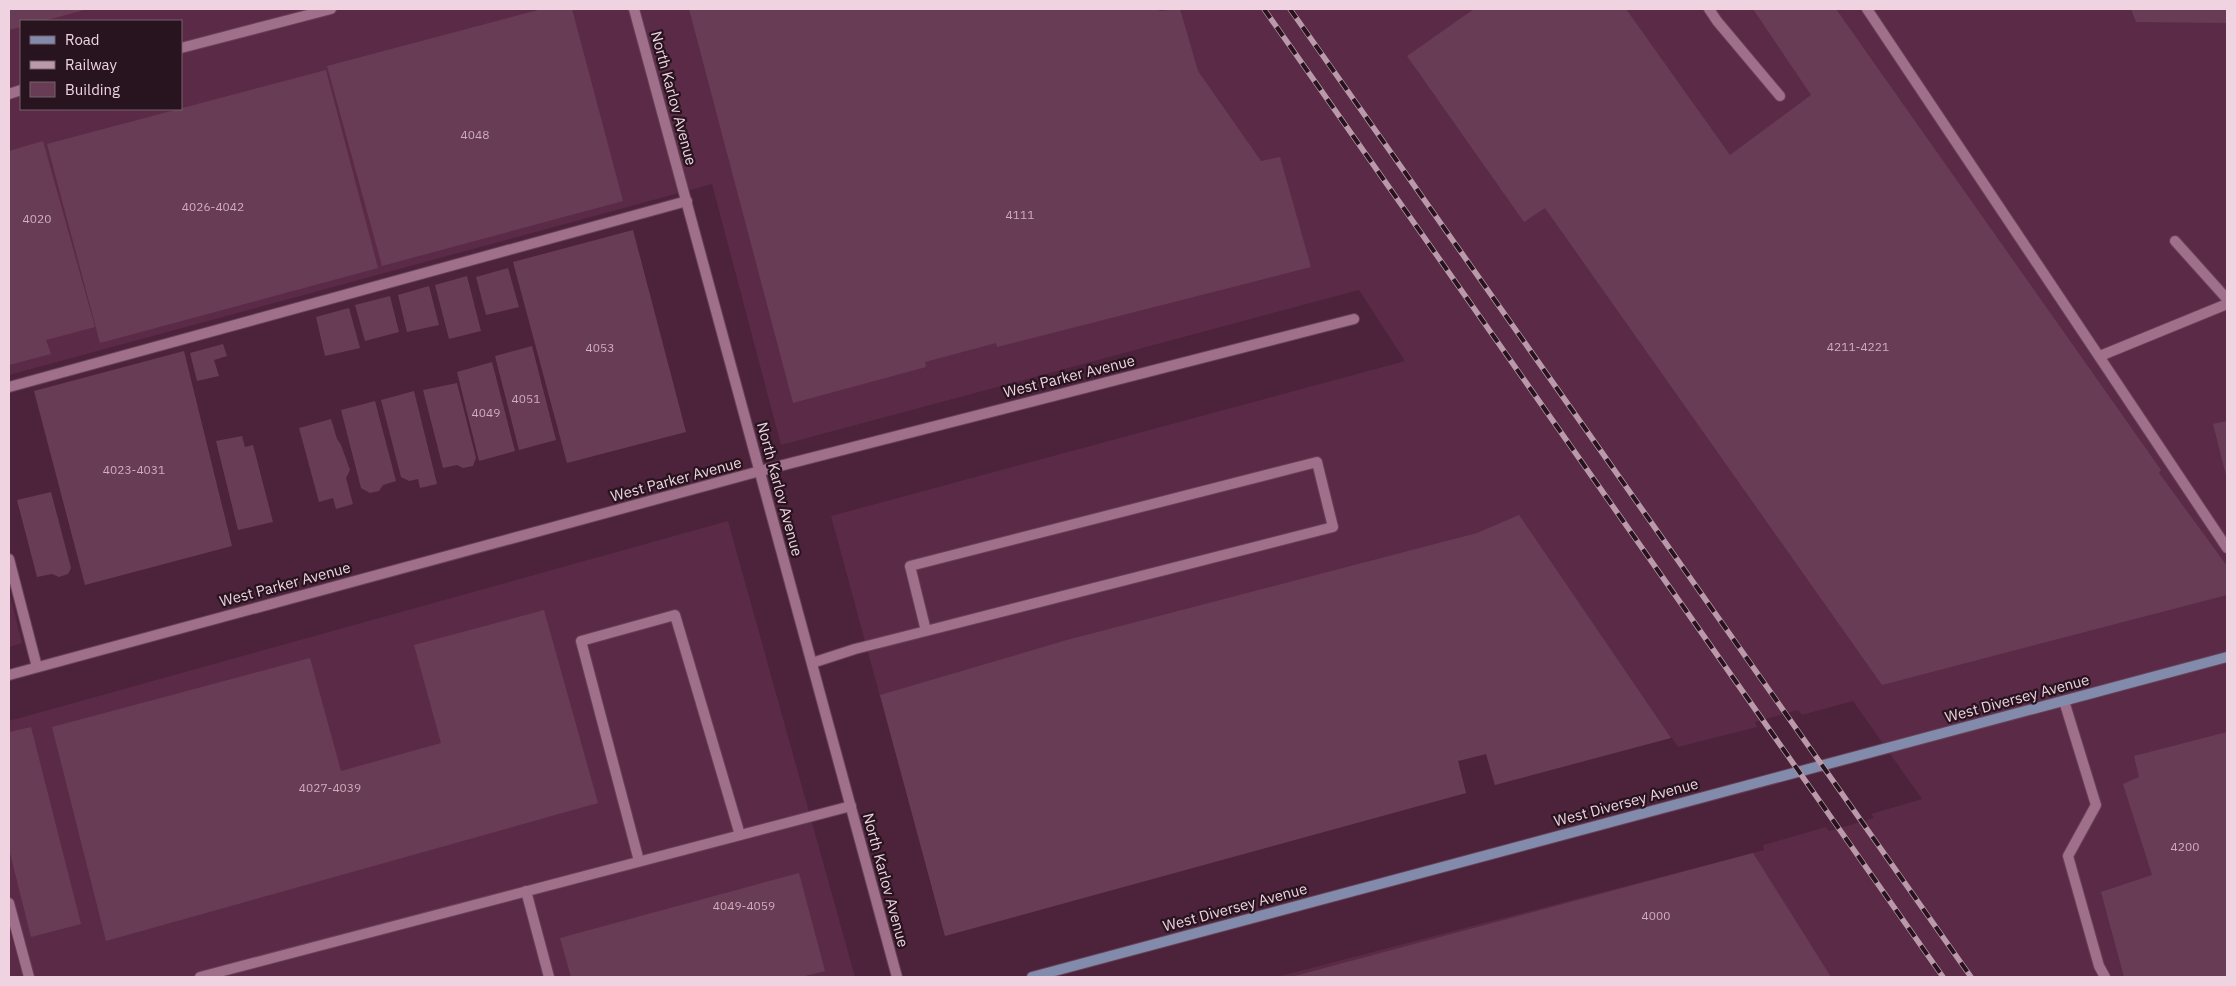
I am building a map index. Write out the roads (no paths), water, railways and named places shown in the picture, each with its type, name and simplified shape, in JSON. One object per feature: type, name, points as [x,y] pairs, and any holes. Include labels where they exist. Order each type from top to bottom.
[{"type":"main road","name":"West Diversey Avenue","points":[[1032,977],[2227,657]]},
{"type":"street","points":[[182,48],[331,9]]},
{"type":"street","name":"North Karlov Avenue","points":[[634,9],[897,977]]},
{"type":"street","points":[[1709,9],[1780,96]]},
{"type":"street","points":[[1867,9],[2227,548]]},
{"type":"street","points":[[9,387],[687,201]]},
{"type":"street","points":[[2175,241],[2227,299]]},
{"type":"street","points":[[2100,356],[2227,304]]},
{"type":"street","name":"West Parker Avenue","points":[[9,675],[760,471],[1354,319]]},
{"type":"street","points":[[812,663],[855,649],[926,631],[1333,527],[1317,462],[910,566],[926,631]]},
{"type":"street","points":[[9,559],[37,667]]},
{"type":"street","points":[[639,862],[582,640],[675,615],[740,834]]},
{"type":"street","points":[[2064,701],[2096,805],[2068,856],[2099,966],[2106,977]]},
{"type":"street","points":[[200,977],[851,806]]},
{"type":"street","points":[[526,891],[549,977]]},
{"type":"street","points":[[9,903],[29,977]]},
{"type":"railway","points":[[1264,9],[1943,977]]},
{"type":"railway","points":[[1290,9],[1971,977]]}]
